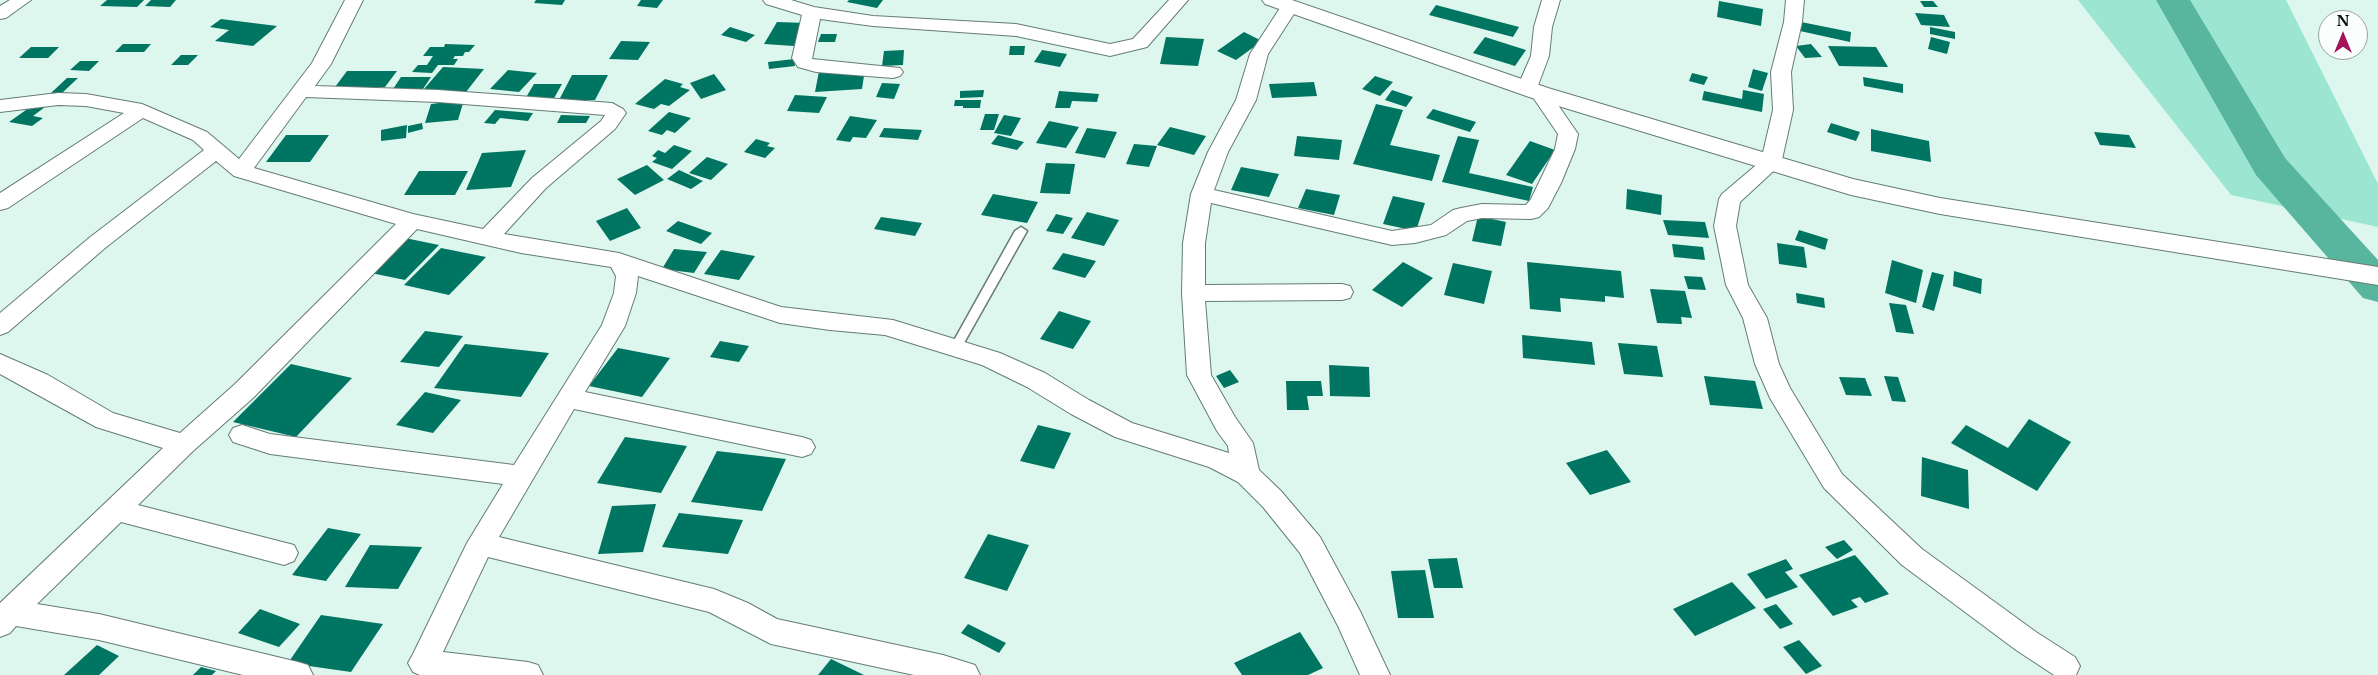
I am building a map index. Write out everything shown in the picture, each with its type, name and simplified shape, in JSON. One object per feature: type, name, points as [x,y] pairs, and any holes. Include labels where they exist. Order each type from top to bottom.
[{"type":"main road","points":[[1281,3],[1533,90],[1851,187],[1940,206],[2378,276]]},
{"type":"street","points":[[0,14],[22,0]]},
{"type":"street","points":[[241,171],[321,64],[354,0]]},
{"type":"street","points":[[772,0],[812,12],[873,20],[1016,30],[1110,50],[1140,43],[1179,0]]},
{"type":"street","points":[[1202,194],[1392,238],[1415,236],[1438,230],[1461,215],[1482,212],[1531,212],[1540,204],[1550,183],[1565,149],[1568,134],[1566,127],[1533,90],[1540,56],[1543,27],[1551,0]]},
{"type":"street","points":[[1794,0],[1793,22],[1781,72],[1783,110],[1771,164],[1730,199],[1725,226],[1730,262],[1737,285],[1755,318],[1767,364],[1779,392],[1833,481],[1912,557],[2026,641],[2070,670]]},
{"type":"street","points":[[1247,475],[1240,443],[1226,424],[1199,375],[1193,293],[1194,243],[1202,194],[1218,152],[1246,100],[1259,54],[1281,3]]},
{"type":"street","points":[[812,12],[801,58],[806,63],[816,66],[893,72]]},
{"type":"street","points":[[302,91],[448,97],[612,109],[616,113],[608,125],[538,183],[488,238]]},
{"type":"street","points":[[0,106],[58,99],[86,100],[142,110],[200,136],[241,171],[412,221],[488,238],[619,261],[780,315],[830,322],[885,326],[991,359],[1036,380],[1080,407],[1124,430],[1218,459],[1247,475],[1272,499],[1310,545],[1350,620],[1375,675]]},
{"type":"street","points":[[0,202],[142,110]]},
{"type":"street","points":[[0,326],[97,243],[216,151]]},
{"type":"street","points":[[5,618],[184,444],[244,391],[412,221]]},
{"type":"street","points":[[528,675],[417,669],[482,544],[613,326],[625,293],[627,276],[619,261]]},
{"type":"street","points":[[1193,293],[1342,292]]},
{"type":"street","points":[[0,363],[39,382],[105,420],[184,444]]},
{"type":"street","points":[[569,398],[802,447]]},
{"type":"street","points":[[242,435],[270,444],[522,476]]},
{"type":"street","points":[[116,510],[284,553]]},
{"type":"street","points":[[482,544],[714,601],[771,631],[943,668],[965,675]]},
{"type":"street","points":[[5,618],[99,628],[298,675]]},
{"type":"lane","points":[[956,347],[1021,230]]},
{"type":"green space","points":[[2078,0],[2286,0],[2378,184],[2378,227],[2231,195]]},
{"type":"building","points":[[107,0],[144,0],[137,7],[100,6]]},
{"type":"building","points":[[151,0],[176,0],[170,7],[145,6]]},
{"type":"building","points":[[536,0],[565,0],[562,5],[534,3]]},
{"type":"building","points":[[641,0],[663,0],[657,8],[637,6]]},
{"type":"building","points":[[849,0],[883,0],[877,8],[847,2]]},
{"type":"building","points":[[1719,1],[1763,9],[1761,26],[1717,17]]},
{"type":"building","points":[[1920,1],[1933,1],[1938,7],[1924,7]]},
{"type":"building","points":[[1436,5],[1519,27],[1513,37],[1429,15]]},
{"type":"building","points":[[1915,13],[1944,15],[1950,27],[1921,25]]},
{"type":"building","points":[[221,19],[277,26],[253,46],[215,41],[229,30],[210,27]]},
{"type":"building","points":[[777,22],[806,23],[794,46],[764,44]]},
{"type":"building","points":[[1801,22],[1851,32],[1850,42],[1800,31]]},
{"type":"building","points":[[730,27],[755,35],[746,42],[721,35]]},
{"type":"building","points":[[1930,27],[1955,32],[1955,39],[1930,34]]},
{"type":"building","points":[[1244,32],[1262,41],[1236,60],[1217,51]]},
{"type":"building","points":[[821,34],[837,34],[835,42],[818,42]]},
{"type":"building","points":[[1166,37],[1204,39],[1198,66],[1160,64]]},
{"type":"building","points":[[1485,37],[1526,50],[1515,66],[1473,53]]},
{"type":"building","points":[[1931,37],[1950,42],[1947,54],[1928,49]]},
{"type":"building","points":[[621,41],[650,42],[638,60],[609,59]]},
{"type":"building","points":[[123,44],[151,44],[144,52],[115,52]]},
{"type":"building","points":[[445,44],[475,45],[469,52],[465,52],[463,56],[455,56],[453,59],[458,59],[454,65],[438,65],[432,73],[412,72],[418,65],[427,65],[433,56],[423,56],[430,47],[444,47]]},
{"type":"building","points":[[1811,44],[1822,57],[1805,58],[1796,46]]},
{"type":"building","points":[[1010,46],[1025,46],[1024,55],[1009,55]]},
{"type":"building","points":[[1828,46],[1876,47],[1888,67],[1839,66]]},
{"type":"building","points":[[31,47],[59,47],[48,58],[19,58]]},
{"type":"building","points":[[904,50],[903,65],[882,66],[884,51]]},
{"type":"building","points":[[1042,50],[1067,54],[1060,67],[1034,62]]},
{"type":"building","points":[[181,55],[198,55],[188,65],[171,65]]},
{"type":"building","points":[[794,59],[795,66],[769,69],[768,62]]},
{"type":"building","points":[[80,61],[99,61],[89,71],[70,70]]},
{"type":"building","points":[[443,67],[484,69],[466,92],[424,89]]},
{"type":"building","points":[[865,69],[862,89],[815,92],[819,71]]},
{"type":"building","points":[[1753,69],[1768,73],[1762,91],[1748,87]]},
{"type":"building","points":[[508,70],[537,73],[519,92],[490,89]]},
{"type":"building","points":[[347,71],[397,71],[385,87],[335,87]]},
{"type":"building","points":[[1692,73],[1708,77],[1704,85],[1689,81]]},
{"type":"building","points":[[714,74],[726,90],[701,99],[690,83]]},
{"type":"building","points":[[572,75],[608,75],[595,100],[559,100]]},
{"type":"building","points":[[1375,76],[1393,82],[1380,96],[1362,89]]},
{"type":"building","points":[[401,77],[431,77],[423,89],[393,89]]},
{"type":"building","points":[[1863,77],[1903,84],[1903,93],[1864,86]]},
{"type":"building","points":[[67,78],[78,78],[62,93],[51,93]]},
{"type":"building","points":[[665,79],[683,84],[680,87],[690,90],[669,106],[661,104],[654,109],[635,104]]},
{"type":"building","points":[[1314,82],[1317,96],[1272,98],[1269,84]]},
{"type":"building","points":[[882,83],[900,84],[894,99],[876,97]]},
{"type":"building","points":[[534,84],[562,84],[553,100],[525,99]]},
{"type":"building","points":[[984,90],[983,97],[960,98],[960,91]]},
{"type":"building","points":[[1392,90],[1413,97],[1406,107],[1385,100]]},
{"type":"building","points":[[1743,90],[1764,94],[1762,112],[1702,100],[1704,91],[1742,99]]},
{"type":"building","points":[[1059,91],[1099,94],[1097,102],[1072,101],[1070,108],[1055,108]]},
{"type":"building","points":[[795,95],[827,97],[819,113],[787,111]]},
{"type":"building","points":[[464,100],[458,120],[425,123],[431,104]]},
{"type":"building","points":[[955,100],[981,100],[980,108],[954,106]]},
{"type":"building","points":[[1376,104],[1403,110],[1390,145],[1440,155],[1432,181],[1353,164]]},
{"type":"building","points":[[33,105],[45,107],[33,116],[43,118],[32,126],[9,122]]},
{"type":"building","points":[[1433,109],[1476,122],[1470,132],[1426,118]]},
{"type":"building","points":[[495,110],[533,113],[528,121],[500,118],[495,124],[484,123]]},
{"type":"building","points":[[669,112],[691,118],[675,133],[667,130],[662,135],[648,131]]},
{"type":"building","points":[[985,114],[999,114],[994,130],[980,130]]},
{"type":"building","points":[[561,115],[590,116],[586,123],[557,123]]},
{"type":"building","points":[[1004,115],[1021,118],[1011,136],[994,133]]},
{"type":"building","points":[[850,116],[877,120],[866,138],[853,137],[850,142],[836,140]]},
{"type":"building","points":[[1049,121],[1079,127],[1066,148],[1036,143]]},
{"type":"building","points":[[422,123],[423,129],[408,133],[408,126]]},
{"type":"building","points":[[1831,123],[1860,132],[1856,141],[1827,132]]},
{"type":"building","points":[[407,125],[406,138],[381,141],[381,130]]},
{"type":"building","points":[[1170,127],[1206,136],[1194,155],[1157,145]]},
{"type":"building","points":[[884,128],[922,130],[918,140],[879,137]]},
{"type":"building","points":[[1087,128],[1117,132],[1105,158],[1075,153]]},
{"type":"building","points":[[1871,129],[1929,141],[1931,162],[1871,151]]},
{"type":"building","points":[[2094,132],[2129,135],[2136,148],[2100,145]]},
{"type":"building","points":[[286,135],[329,135],[310,162],[266,162]]},
{"type":"building","points":[[998,135],[1024,142],[1017,150],[991,144]]},
{"type":"building","points":[[1297,136],[1342,140],[1339,160],[1294,156]]},
{"type":"building","points":[[1458,136],[1479,140],[1469,173],[1533,187],[1529,201],[1442,182]]},
{"type":"building","points":[[756,139],[770,143],[767,146],[775,148],[765,158],[744,152]]},
{"type":"building","points":[[1530,141],[1555,150],[1532,184],[1506,175]]},
{"type":"building","points":[[1134,144],[1157,146],[1149,167],[1126,164]]},
{"type":"building","points":[[674,145],[692,151],[672,169],[652,162],[657,158],[652,156],[658,150],[665,153]]},
{"type":"building","points":[[526,150],[511,187],[466,190],[482,153]]},
{"type":"building","points":[[707,157],[728,164],[711,180],[689,173]]},
{"type":"building","points":[[1046,163],[1075,164],[1070,194],[1040,193]]},
{"type":"building","points":[[647,165],[664,180],[635,195],[617,179]]},
{"type":"building","points":[[1241,167],[1279,174],[1269,197],[1231,190]]},
{"type":"building","points":[[679,170],[703,181],[691,189],[667,179]]},
{"type":"building","points":[[419,171],[468,171],[455,195],[404,195]]},
{"type":"building","points":[[1306,189],[1340,195],[1334,215],[1298,208]]},
{"type":"building","points":[[1627,189],[1662,195],[1661,215],[1626,209]]},
{"type":"building","points":[[993,194],[1038,202],[1027,223],[981,215]]},
{"type":"building","points":[[1393,196],[1425,203],[1416,231],[1383,224]]},
{"type":"building","points":[[627,208],[641,228],[610,241],[596,221]]},
{"type":"building","points":[[1087,212],[1119,220],[1104,246],[1071,238]]},
{"type":"building","points":[[1056,214],[1073,218],[1063,234],[1046,231]]},
{"type":"building","points":[[1478,216],[1506,222],[1501,246],[1472,241]]},
{"type":"building","points":[[881,217],[922,223],[915,236],[874,229]]},
{"type":"building","points":[[1663,220],[1705,222],[1709,238],[1668,235]]},
{"type":"building","points":[[678,221],[712,233],[701,244],[666,231]]},
{"type":"building","points":[[1799,230],[1828,239],[1825,250],[1795,240]]},
{"type":"building","points":[[405,238],[439,245],[405,280],[371,273]]},
{"type":"building","points":[[1777,243],[1804,247],[1807,268],[1779,264]]},
{"type":"building","points":[[1672,244],[1703,247],[1705,260],[1674,257]]},
{"type":"building","points":[[441,248],[486,257],[449,295],[404,285]]},
{"type":"building","points":[[674,249],[707,252],[694,273],[662,269]]},
{"type":"building","points":[[721,250],[755,256],[739,280],[704,274]]},
{"type":"building","points":[[1063,253],[1096,261],[1085,278],[1052,269]]},
{"type":"building","points":[[1892,260],[1923,270],[1916,303],[1885,293]]},
{"type":"building","points":[[1403,262],[1433,278],[1402,307],[1372,290]]},
{"type":"building","points":[[1527,262],[1621,271],[1624,298],[1605,296],[1605,302],[1560,298],[1561,312],[1530,309]]},
{"type":"building","points":[[1453,263],[1492,271],[1484,304],[1444,295]]},
{"type":"building","points":[[1954,271],[1982,279],[1981,294],[1953,286]]},
{"type":"building","points":[[1932,272],[1944,275],[1934,311],[1922,307]]},
{"type":"building","points":[[1684,276],[1702,277],[1706,290],[1688,289]]},
{"type":"building","points":[[1650,289],[1685,291],[1692,318],[1681,317],[1682,324],[1657,323]]},
{"type":"building","points":[[1796,293],[1824,298],[1825,308],[1797,303]]},
{"type":"building","points":[[1889,303],[1906,305],[1914,334],[1896,332]]},
{"type":"building","points":[[1059,311],[1091,321],[1073,349],[1040,339]]},
{"type":"building","points":[[425,331],[463,336],[439,367],[400,362]]},
{"type":"building","points":[[1522,335],[1592,342],[1595,365],[1523,358]]},
{"type":"building","points":[[720,341],[749,346],[739,362],[710,357]]},
{"type":"building","points":[[1618,343],[1657,346],[1663,377],[1624,374]]},
{"type":"building","points":[[465,344],[549,353],[521,397],[434,388]]},
{"type":"building","points":[[618,348],[670,358],[642,397],[589,386]]},
{"type":"building","points":[[291,364],[352,378],[296,437],[233,422]]},
{"type":"building","points":[[1329,365],[1369,367],[1370,397],[1330,396]]},
{"type":"building","points":[[1230,370],[1239,382],[1224,388],[1216,376]]},
{"type":"building","points":[[1704,376],[1755,381],[1763,409],[1710,405]]},
{"type":"building","points":[[1884,376],[1898,377],[1906,402],[1892,401]]},
{"type":"building","points":[[1839,377],[1865,378],[1872,396],[1846,395]]},
{"type":"building","points":[[1286,381],[1321,381],[1323,396],[1307,396],[1309,410],[1287,410]]},
{"type":"building","points":[[425,392],[461,400],[433,433],[396,425]]},
{"type":"building","points":[[2029,419],[2071,442],[2037,491],[1951,443],[1966,425],[2008,448]]},
{"type":"building","points":[[1038,425],[1071,433],[1054,469],[1020,461]]},
{"type":"building","points":[[625,437],[687,446],[661,493],[597,483]]},
{"type":"building","points":[[1607,450],[1631,482],[1590,495],[1566,463]]},
{"type":"building","points":[[717,451],[786,459],[762,511],[691,502]]},
{"type":"building","points":[[1922,457],[1968,470],[1969,509],[1921,496]]},
{"type":"building","points":[[656,504],[643,552],[598,554],[612,506]]},
{"type":"building","points":[[679,513],[743,520],[728,554],[662,547]]},
{"type":"building","points":[[328,528],[361,534],[326,581],[292,575]]},
{"type":"building","points":[[988,534],[1029,545],[1007,591],[964,578]]},
{"type":"building","points":[[1844,540],[1853,550],[1837,559],[1825,547]]},
{"type":"building","points":[[370,545],[422,547],[398,589],[345,587]]},
{"type":"building","points":[[1855,555],[1889,594],[1865,603],[1860,597],[1851,600],[1858,607],[1833,616],[1799,575]]},
{"type":"building","points":[[1457,558],[1463,588],[1434,588],[1428,559]]},
{"type":"building","points":[[1786,559],[1793,569],[1785,572],[1798,587],[1766,599],[1747,574]]},
{"type":"building","points":[[1425,570],[1434,618],[1398,618],[1391,571]]},
{"type":"building","points":[[1732,582],[1756,608],[1695,636],[1673,609]]},
{"type":"building","points":[[1776,604],[1793,624],[1780,629],[1763,609]]},
{"type":"building","points":[[260,609],[300,624],[279,647],[238,633]]},
{"type":"building","points":[[321,615],[383,624],[351,672],[288,663]]},
{"type":"building","points":[[968,624],[1006,643],[999,653],[961,633]]},
{"type":"building","points":[[1300,632],[1323,668],[1308,675],[1242,675],[1234,663]]},
{"type":"building","points":[[1799,640],[1822,666],[1806,674],[1783,647]]},
{"type":"building","points":[[97,645],[119,656],[99,675],[64,675]]},
{"type":"building","points":[[831,659],[864,675],[818,675]]},
{"type":"building","points":[[201,667],[216,671],[212,675],[193,675]]},
{"type":"waterway","points":[[2173,0],[2270,166],[2378,287]]}]
